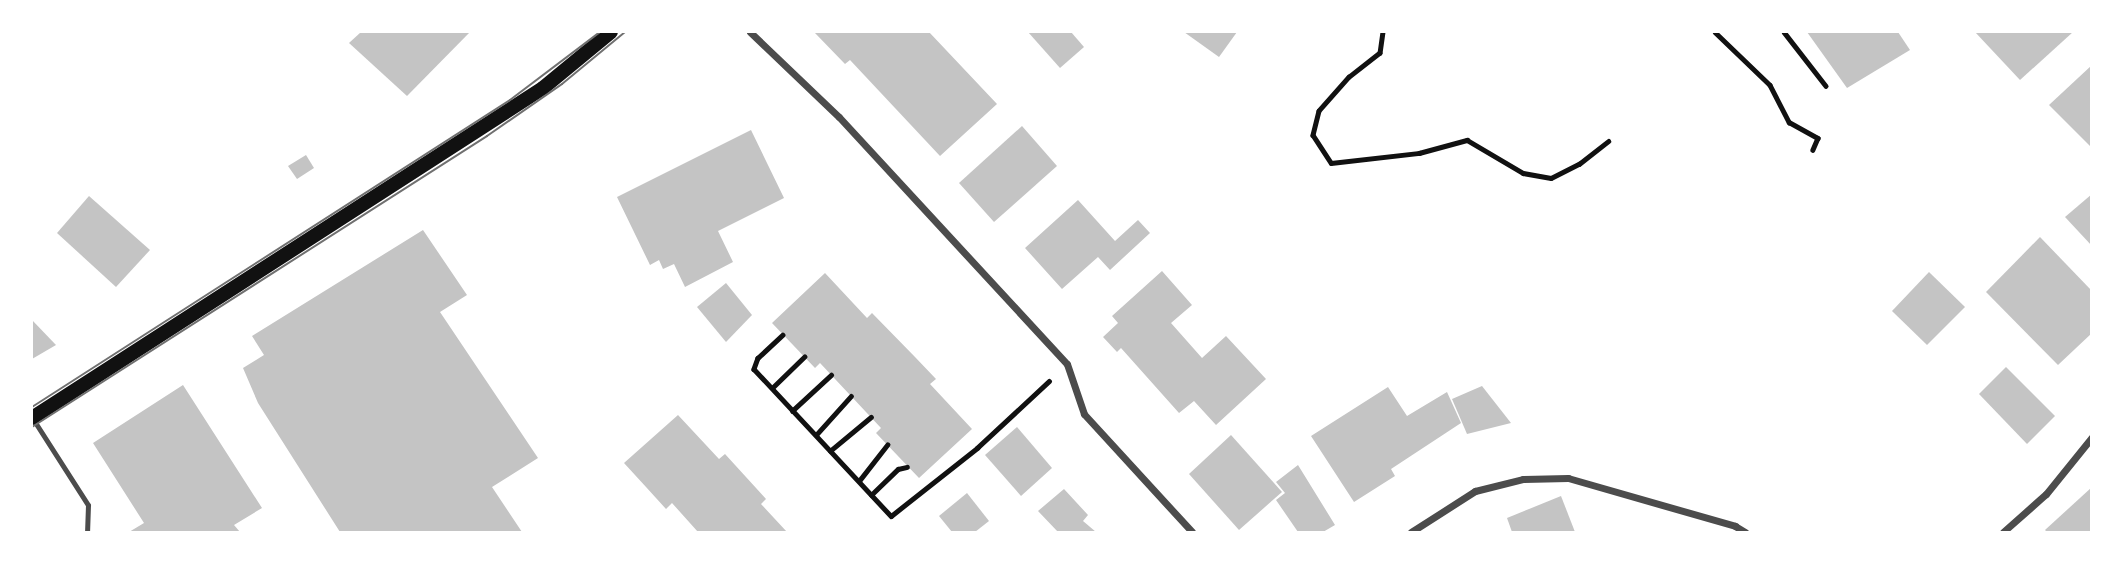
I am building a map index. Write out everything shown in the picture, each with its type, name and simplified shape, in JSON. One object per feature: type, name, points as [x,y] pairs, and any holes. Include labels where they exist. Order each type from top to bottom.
[{"type":"main road","points":[[32,418],[543,88],[611,32]]},
{"type":"street","points":[[750,32],[839,117],[1067,364],[1084,414],[1192,533]]},
{"type":"street","points":[[2003,533],[2046,494],[2091,437]]},
{"type":"street","points":[[1411,533],[1475,491],[1522,479],[1568,478],[1735,526],[1745,533]]},
{"type":"lane","points":[[32,418],[88,505],[87,533]]},
{"type":"path","points":[[1383,32],[1380,53],[1349,77],[1319,111],[1313,135],[1331,163],[1419,152],[1467,140],[1523,173],[1551,178],[1579,164],[1608,141]]},
{"type":"path","points":[[1715,32],[1770,85],[1788,122],[1818,138],[1813,150]]},
{"type":"path","points":[[1784,32],[1826,86]]},
{"type":"path","points":[[783,335],[758,358],[754,369],[891,516],[977,448],[1067,364]]},
{"type":"path","points":[[772,388],[804,357]]},
{"type":"path","points":[[792,411],[831,374]]},
{"type":"path","points":[[816,435],[851,396]]},
{"type":"path","points":[[830,451],[871,417]]},
{"type":"path","points":[[859,481],[887,445]]},
{"type":"path","points":[[872,495],[898,469],[907,467]]},
{"type":"building","points":[[361,32],[470,32],[407,96],[349,43]]},
{"type":"building","points":[[814,32],[929,32],[997,104],[940,156],[850,60],[845,64]]},
{"type":"building","points":[[1028,32],[1071,32],[1084,47],[1060,68]]},
{"type":"building","points":[[1184,32],[1237,32],[1219,57]]},
{"type":"building","points":[[1807,32],[1898,32],[1910,50],[1847,88]]},
{"type":"building","points":[[1975,32],[2073,32],[2020,80]]},
{"type":"building","points":[[2092,65],[2092,148],[2049,105]]},
{"type":"building","points":[[1022,126],[1057,166],[994,222],[959,183]]},
{"type":"building","points":[[751,130],[784,198],[718,231],[733,262],[685,287],[674,264],[663,269],[659,260],[650,265],[617,197]]},
{"type":"building","points":[[306,155],[314,168],[297,179],[288,166]]},
{"type":"building","points":[[2092,194],[2092,246],[2065,217]]},
{"type":"building","points":[[89,196],[150,250],[116,287],[57,233]]},
{"type":"building","points":[[1078,200],[1115,241],[1138,220],[1150,233],[1110,270],[1098,257],[1062,289],[1025,248]]},
{"type":"building","points":[[423,230],[467,295],[440,312],[538,458],[492,487],[522,532],[340,532],[258,403],[243,368],[264,355],[252,336]]},
{"type":"building","points":[[2040,237],[2092,291],[2092,333],[2058,365],[1986,292]]},
{"type":"building","points":[[1162,271],[1192,305],[1171,323],[1202,358],[1226,336],[1266,379],[1216,425],[1194,401],[1179,413],[1121,348],[1117,352],[1103,337],[1118,323],[1112,316]]},
{"type":"building","points":[[1929,272],[1965,307],[1927,345],[1892,311]]},
{"type":"building","points":[[825,273],[867,318],[872,313],[936,379],[930,384],[972,429],[919,478],[876,433],[881,428],[820,363],[815,368],[772,323]]},
{"type":"building","points":[[726,283],[752,315],[726,342],[697,307]]},
{"type":"building","points":[[32,320],[56,345],[32,359]]},
{"type":"building","points":[[2006,367],[2055,416],[2027,444],[1979,394]]},
{"type":"building","points":[[183,385],[262,508],[234,525],[240,532],[129,532],[144,523],[93,443]]},
{"type":"building","points":[[1482,386],[1511,423],[1467,434],[1452,399]]},
{"type":"building","points":[[1388,387],[1407,416],[1447,392],[1461,423],[1391,469],[1395,476],[1354,502],[1311,436]]},
{"type":"building","points":[[678,415],[719,459],[725,454],[766,499],[761,504],[787,532],[698,532],[672,503],[666,509],[624,463]]},
{"type":"building","points":[[1017,427],[1052,468],[1021,496],[985,455]]},
{"type":"building","points":[[1231,435],[1282,492],[1239,530],[1189,474]]},
{"type":"building","points":[[1298,465],[1335,525],[1323,532],[1298,532],[1276,500],[1285,493],[1276,482]]},
{"type":"building","points":[[2092,487],[2092,532],[2045,530]]},
{"type":"building","points":[[1064,489],[1088,515],[1083,521],[1096,532],[1058,532],[1038,511]]},
{"type":"building","points":[[967,493],[989,521],[975,532],[952,532],[939,516]]},
{"type":"building","points":[[1561,496],[1575,532],[1512,532],[1507,518]]},
{"type":"tram line","points":[[32,407],[510,100],[600,32]]},
{"type":"tram line","points":[[32,427],[487,136],[562,84],[625,32]]}]
